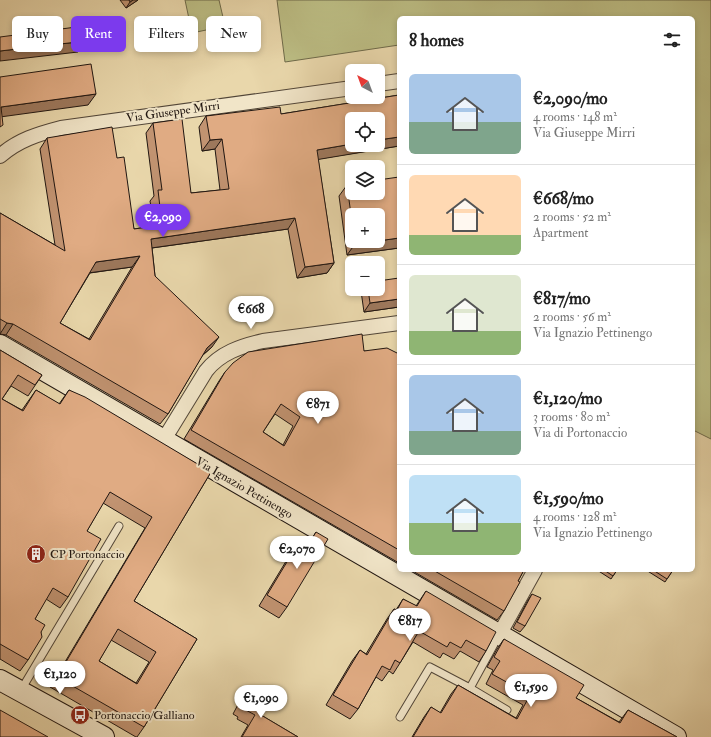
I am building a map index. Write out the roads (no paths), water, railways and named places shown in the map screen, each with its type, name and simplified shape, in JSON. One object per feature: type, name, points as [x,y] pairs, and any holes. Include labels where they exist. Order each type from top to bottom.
[{"type":"main road","name":"Via Ignazio Pettinengo","points":[[0,346],[676,737]]},
{"type":"main road","points":[[6,686],[104,737]]},
{"type":"street","points":[[385,83],[397,81]]},
{"type":"street","name":"Via Giuseppe Mirri","points":[[0,156],[14,145],[24,140],[44,132],[61,128],[345,89]]},
{"type":"street","points":[[163,440],[206,371],[211,365],[230,351],[263,341],[397,323]]},
{"type":"street","points":[[499,635],[534,572]]},
{"type":"lane","points":[[6,686],[119,526]]},
{"type":"lane","points":[[470,688],[499,635]]},
{"type":"lane","points":[[400,717],[430,667],[507,710]]},
{"type":"place","name":"CP Portonaccio","points":[[36,554]]},
{"type":"place","name":"Portonaccio/Galliano","points":[[80,715]]}]
